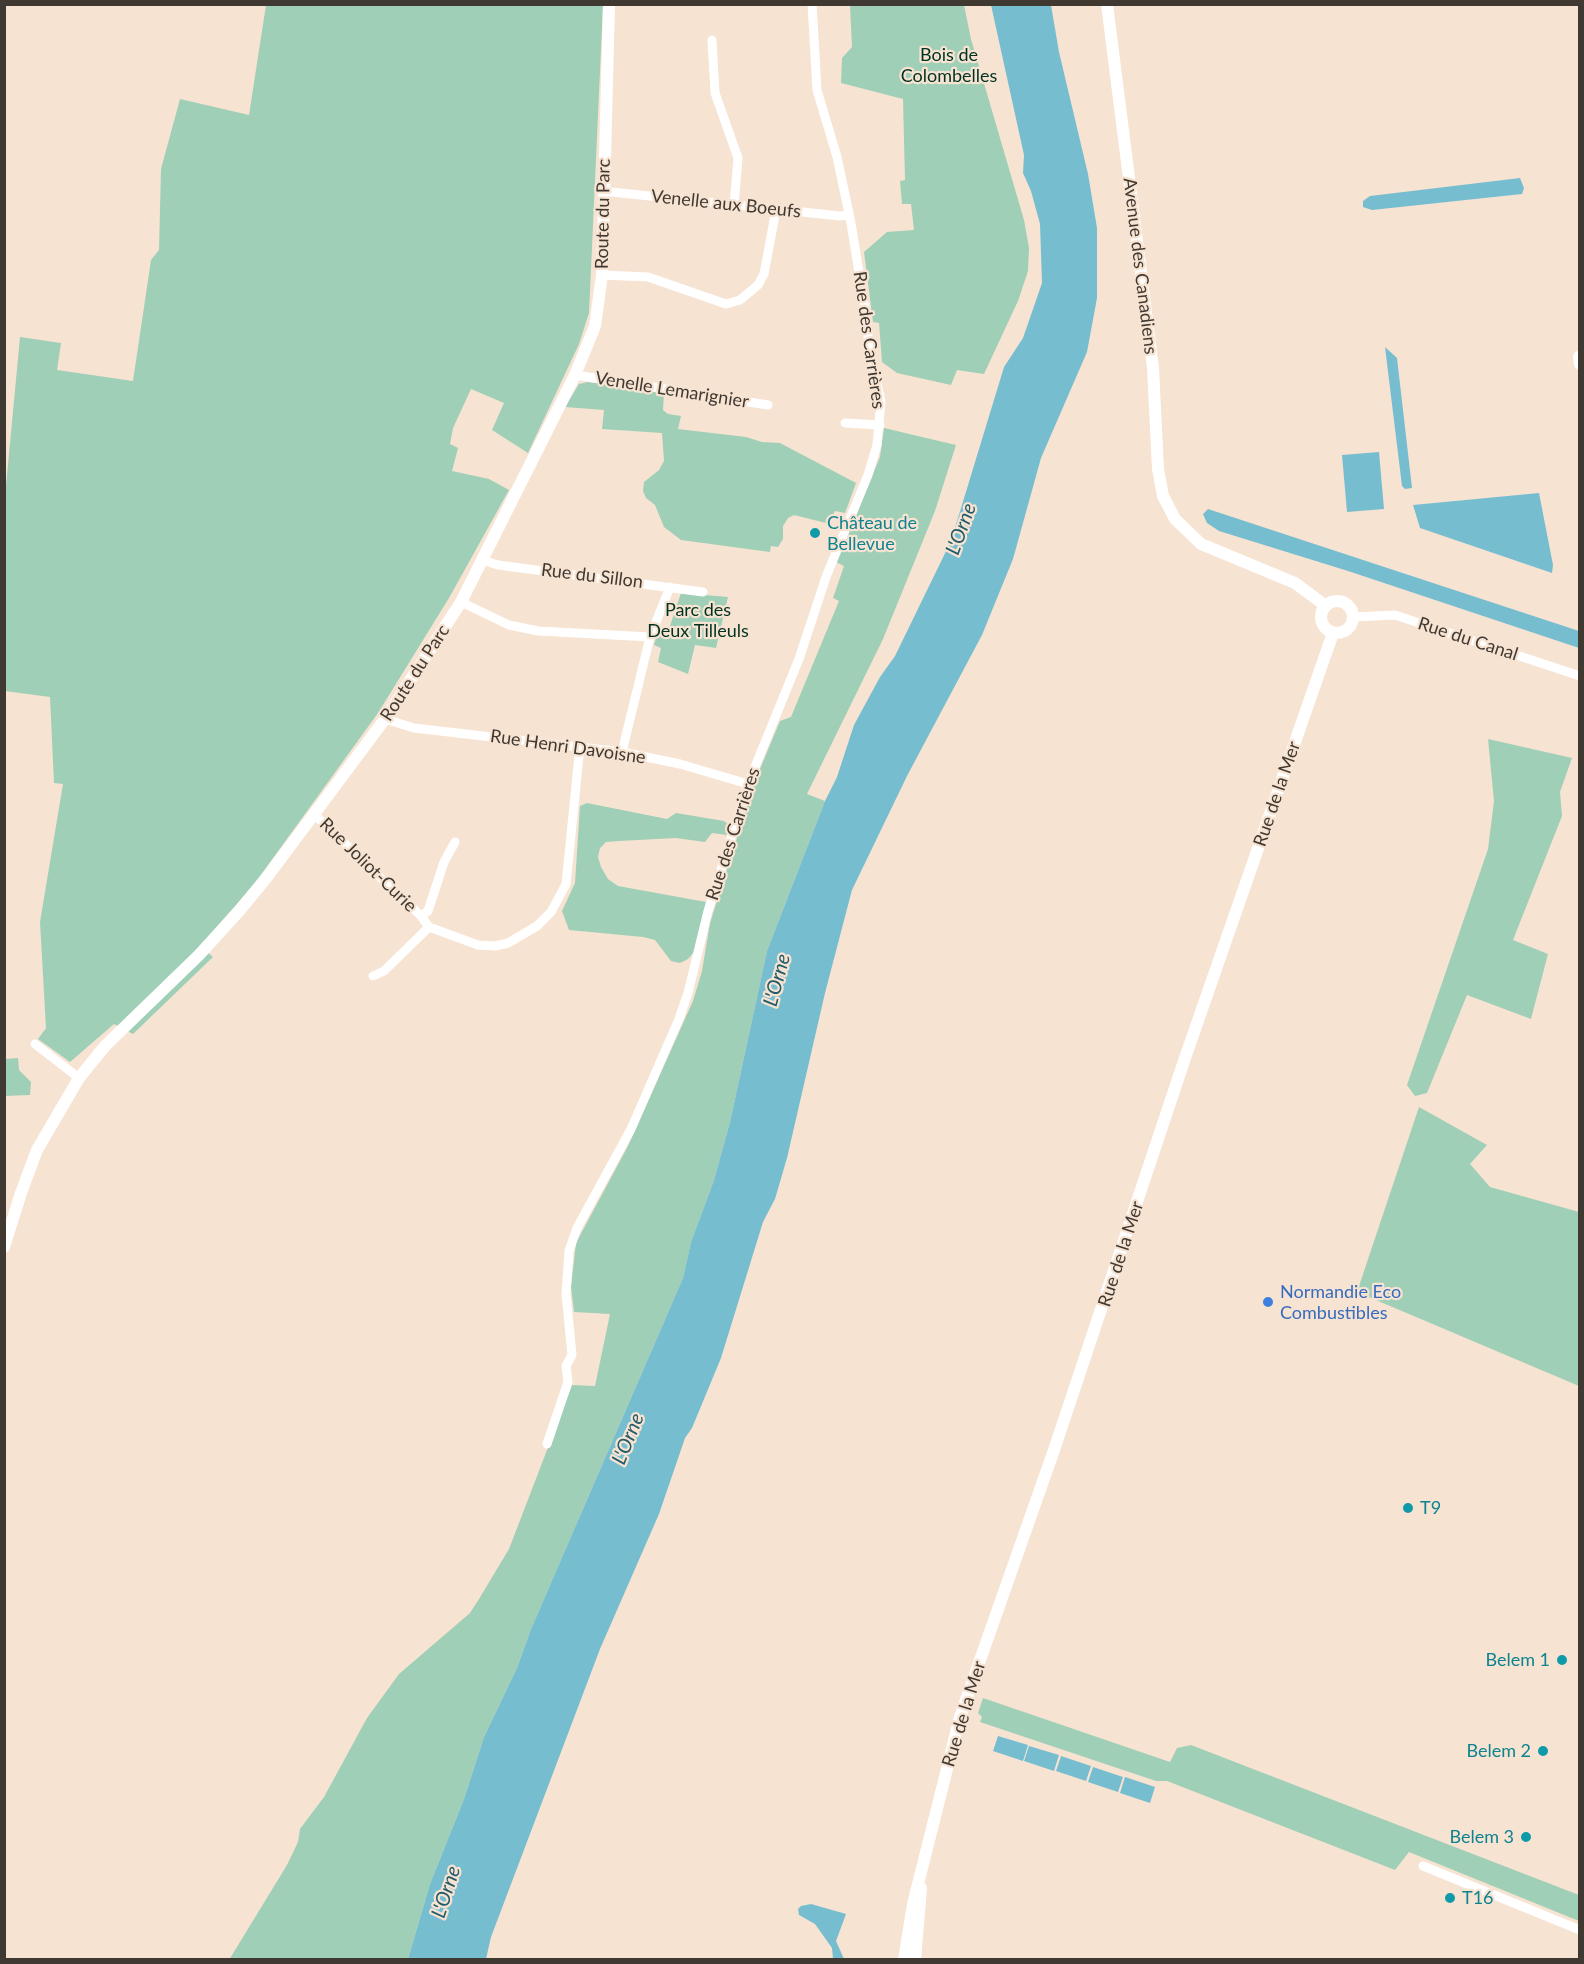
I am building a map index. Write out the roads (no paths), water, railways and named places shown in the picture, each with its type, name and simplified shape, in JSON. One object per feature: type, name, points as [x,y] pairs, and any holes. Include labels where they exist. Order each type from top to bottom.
[{"type":"street","name":"Route du Parc","points":[[4,1247],[21,1193],[38,1150],[79,1078],[111,1040],[199,955],[240,910],[315,815],[385,719],[461,602],[575,375],[595,326],[602,275],[602,191],[609,4]]},
{"type":"street","name":"Rue des Carrières","points":[[547,1444],[568,1382],[566,1366],[572,1355],[566,1294],[569,1251],[577,1228],[631,1129],[679,1019],[688,993],[708,911],[748,784],[799,659],[826,577],[868,476],[880,425],[881,401],[869,350],[867,322],[849,215],[837,157],[817,90],[812,4]]},
{"type":"street","name":"Avenue des Canadiens","points":[[1107,4],[1153,368],[1159,478],[1166,503],[1179,524],[1208,548],[1295,583],[1326,606]]},
{"type":"street","points":[[712,40],[715,93],[738,158],[734,205]]},
{"type":"street","name":"Venelle aux Boeufs","points":[[602,191],[776,210],[849,215]]},
{"type":"street","points":[[602,275],[648,277],[726,304],[740,300],[758,285],[764,274],[776,210]]},
{"type":"street","name":"Venelle Lemarignier","points":[[575,375],[768,405]]},
{"type":"street","points":[[845,423],[880,425]]},
{"type":"street","name":"Rue du Sillon","points":[[482,560],[498,565],[703,591]]},
{"type":"street","points":[[622,752],[650,638],[670,587]]},
{"type":"street","points":[[1341,601],[1350,607],[1353,617],[1347,630],[1333,633],[1321,621],[1326,606],[1341,601]]},
{"type":"street","points":[[461,602],[509,625],[538,631],[650,638]]},
{"type":"street","name":"Rue du Canal","points":[[1353,617],[1395,615],[1580,676]]},
{"type":"street","name":"Rue de la Mer","points":[[904,1959],[913,1904],[960,1717],[1066,1416],[1185,1058],[1333,633]]},
{"type":"street","name":"Rue Henri Davoisne","points":[[385,719],[414,728],[622,752],[680,764],[748,784]]},
{"type":"street","name":"Rue Joliot-Curie","points":[[315,815],[421,916],[429,927],[462,941],[495,946],[522,936],[551,912],[566,884],[580,746]]},
{"type":"street","name":"Rue Joliot-Curie","points":[[421,916],[428,911],[444,862],[455,842]]},
{"type":"street","name":"Rue Joliot-Curie","points":[[373,976],[384,971],[429,927]]},
{"type":"street","points":[[34,1044],[79,1078]]},
{"type":"street","points":[[1423,1866],[1580,1930]]},
{"type":"street","name":"Rue de la Mer","points":[[915,1959],[922,1903],[921,1878]]},
{"type":"water","name":"L'Orne","points":[[991,5],[1051,5],[1059,52],[1088,174],[1097,228],[1097,298],[1087,352],[1041,458],[1013,559],[982,635],[907,776],[852,890],[825,993],[787,1158],[775,1199],[763,1222],[721,1358],[692,1428],[685,1438],[659,1514],[600,1649],[491,1937],[486,1959],[408,1959],[430,1884],[464,1799],[484,1737],[517,1668],[531,1629],[683,1278],[691,1242],[714,1180],[730,1122],[767,951],[825,801],[837,777],[854,725],[880,677],[895,656],[951,541],[1004,367],[1023,338],[1042,283],[1040,224],[1031,191],[1023,173],[1024,155]]},
{"type":"water","points":[[1520,178],[1524,188],[1522,194],[1372,210],[1363,207],[1363,201],[1370,196]]},
{"type":"water","points":[[1385,347],[1397,358],[1412,488],[1405,489],[1402,486]]},
{"type":"water","points":[[1379,452],[1384,509],[1347,512],[1342,455]]},
{"type":"water","points":[[1539,493],[1553,565],[1552,573],[1420,528],[1413,505]]},
{"type":"water","points":[[1208,509],[1579,631],[1579,648],[1348,571],[1219,531],[1207,523],[1203,514]]},
{"type":"water","points":[[998,1736],[1028,1745],[1023,1761],[993,1751]]},
{"type":"water","points":[[1029,1746],[1059,1755],[1054,1771],[1024,1761]]},
{"type":"water","points":[[1061,1756],[1091,1766],[1086,1781],[1056,1771]]},
{"type":"water","points":[[1093,1767],[1123,1777],[1118,1792],[1088,1782]]},
{"type":"water","points":[[1125,1777],[1155,1787],[1150,1803],[1120,1793]]},
{"type":"water","points":[[811,1904],[846,1914],[836,1941],[844,1959],[833,1959],[832,1948],[815,1924],[799,1915],[798,1909],[801,1906]]},
{"type":"place","name":"Château de Bellevue","points":[[815,533]]},
{"type":"place","name":"Normandie Eco Combustibles","points":[[1268,1302]]},
{"type":"place","name":"T9","points":[[1408,1508]]},
{"type":"place","name":"Belem 1","points":[[1562,1660]]},
{"type":"place","name":"Belem 2","points":[[1543,1751]]},
{"type":"place","name":"Belem 3","points":[[1526,1837]]},
{"type":"place","name":"T16","points":[[1450,1898]]},
{"type":"park label","name":"Bois de Colombelles","points":[[949,65]]},
{"type":"park label","name":"Parc des Deux Tilleuls","points":[[698,620]]}]
